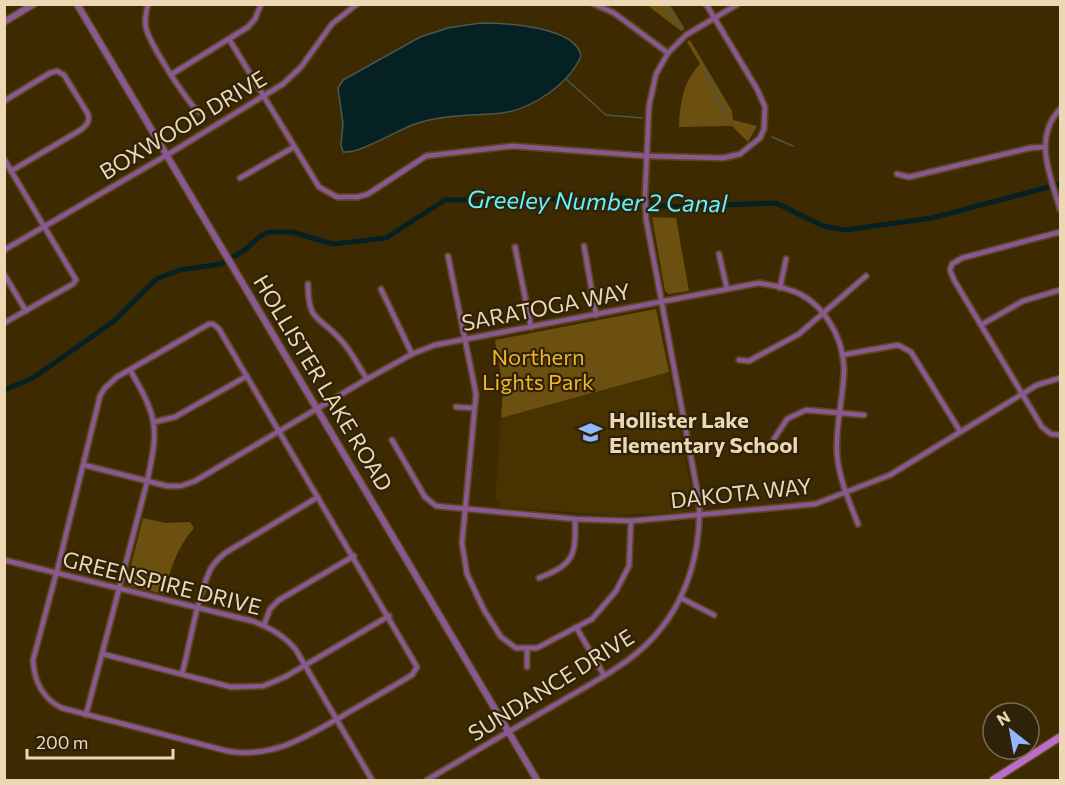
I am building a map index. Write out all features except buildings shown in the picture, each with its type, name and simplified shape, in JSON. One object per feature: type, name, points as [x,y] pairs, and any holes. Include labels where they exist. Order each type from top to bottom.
[{"type":"main road","points":[[993,780],[1060,737]]},
{"type":"street","points":[[4,22],[34,4]]},
{"type":"street","name":"HOLLISTER LAKE ROAD","points":[[77,4],[537,780]]},
{"type":"street","points":[[148,4],[146,28],[189,103],[199,112]]},
{"type":"street","points":[[172,74],[230,39],[255,19],[261,4]]},
{"type":"street","name":"BOXWOOD DRIVE","points":[[4,250],[167,156],[264,96],[293,75],[332,24],[357,4]]},
{"type":"street","points":[[594,4],[614,13],[668,53]]},
{"type":"street","points":[[230,39],[319,187],[327,193],[347,198],[368,194],[417,161],[437,153],[513,146],[646,156],[734,157],[753,145],[764,129],[765,113],[762,98],[706,4]]},
{"type":"street","name":"SUNDANCE DRIVE","points":[[427,780],[629,660],[652,639],[681,598],[696,556],[700,514],[697,485],[645,213],[651,87],[668,53],[686,35],[738,4]]},
{"type":"street","points":[[4,101],[57,71],[64,75],[88,114],[88,122],[79,131],[11,171]]},
{"type":"street","points":[[1060,108],[1048,129],[1044,147],[1060,209]]},
{"type":"street","points":[[240,178],[294,147]]},
{"type":"street","points":[[897,174],[909,177],[1030,148],[1044,147]]},
{"type":"street","points":[[4,159],[76,280],[73,284],[4,323]]},
{"type":"street","points":[[1060,232],[962,258],[951,267],[954,280],[1042,427],[1051,434],[1060,435]]},
{"type":"street","points":[[584,246],[596,315]]},
{"type":"street","points":[[515,247],[531,327]]},
{"type":"street","points":[[719,254],[727,290]]},
{"type":"street","points":[[448,256],[476,394],[462,543],[467,574],[484,610],[501,637],[516,648],[537,648],[591,619],[616,591],[629,566],[631,520]]},
{"type":"street","points":[[780,288],[786,259]]},
{"type":"street","points":[[4,274],[26,311]]},
{"type":"street","points":[[739,360],[749,362],[799,334],[866,276]]},
{"type":"street","name":"SARATOGA WAY","points":[[84,465],[147,482],[177,486],[188,484],[366,379],[412,354],[435,345],[759,283],[792,290],[813,302],[832,326],[841,347],[844,369],[838,412],[837,454],[841,480],[858,524]]},
{"type":"street","points":[[308,284],[308,303],[314,316],[341,339],[366,379]]},
{"type":"street","points":[[381,289],[412,354]]},
{"type":"street","points":[[981,325],[1023,301],[1060,290]]},
{"type":"street","points":[[213,324],[219,329],[417,664],[417,670],[412,675],[298,742],[266,752],[240,754],[86,715],[54,704],[38,684],[33,660],[57,573],[100,396],[110,383],[130,370],[202,328],[213,324]]},
{"type":"street","points":[[842,355],[898,345],[911,352],[960,431]]},
{"type":"street","points":[[86,715],[120,590],[155,445],[154,422],[146,398],[130,370]]},
{"type":"street","points":[[154,422],[175,417],[246,375]]},
{"type":"street","name":"DAKOTA WAY","points":[[392,440],[425,497],[436,506],[575,519],[631,520],[815,504],[846,494],[890,475],[1022,394],[1045,381],[1060,378]]},
{"type":"street","points":[[456,407],[474,408]]},
{"type":"street","points":[[774,439],[787,419],[806,410],[864,415]]},
{"type":"street","points":[[182,674],[199,608],[211,570],[217,560],[318,497]]},
{"type":"street","points":[[538,578],[558,570],[570,560],[574,552],[575,519]]},
{"type":"street","points":[[264,625],[270,609],[279,600],[354,556]]},
{"type":"street","name":"GREENSPIRE DRIVE","points":[[4,560],[264,625],[282,635],[291,643],[372,780]]},
{"type":"street","points":[[681,598],[714,615]]},
{"type":"street","points":[[103,654],[231,687],[250,688],[272,683],[305,666],[389,616]]},
{"type":"street","points":[[576,627],[604,675]]},
{"type":"street","points":[[527,648],[527,668]]},
{"type":"street","points":[[998,780],[1011,770]]},
{"type":"shaded area","name":"Hollister Lake Elementary School","points":[[669,372],[694,505],[693,510],[676,513],[612,515],[499,507],[499,502],[495,501],[501,418]]},
{"type":"green space","points":[[647,5],[670,5],[685,29],[681,31]]},
{"type":"green space","points":[[690,40],[732,111],[733,120],[757,126],[748,142],[732,126],[679,127],[680,110],[686,86],[700,64],[687,42]]},
{"type":"green space","points":[[652,217],[676,218],[689,291],[669,294],[665,291]]},
{"type":"green space","name":"Northern Lights Park","points":[[656,309],[669,372],[501,418],[503,389],[495,340]]},
{"type":"green space","points":[[143,518],[166,523],[190,522],[194,528],[178,552],[164,594],[126,585]]},
{"type":"water","points":[[480,23],[538,28],[553,32],[576,46],[581,56],[559,85],[537,101],[514,111],[426,121],[359,149],[343,152],[341,145],[343,124],[338,88],[343,80],[420,37],[448,28]]},
{"type":"waterway","points":[[663,4],[683,29]]},
{"type":"waterway","points":[[704,68],[727,120]]},
{"type":"waterway","points":[[566,79],[606,115],[642,118]]},
{"type":"waterway","points":[[772,137],[793,146]]},
{"type":"waterway","name":"Greeley Number 2 Canal","points":[[4,390],[33,378],[114,321],[156,279],[180,270],[221,264],[245,250],[268,232],[292,232],[333,244],[386,238],[445,200],[622,198],[669,207],[776,203],[823,226],[845,230],[932,218],[1060,184]]},
{"type":"place","name":"Hollister Lake Elementary School","points":[[591,433]]}]
